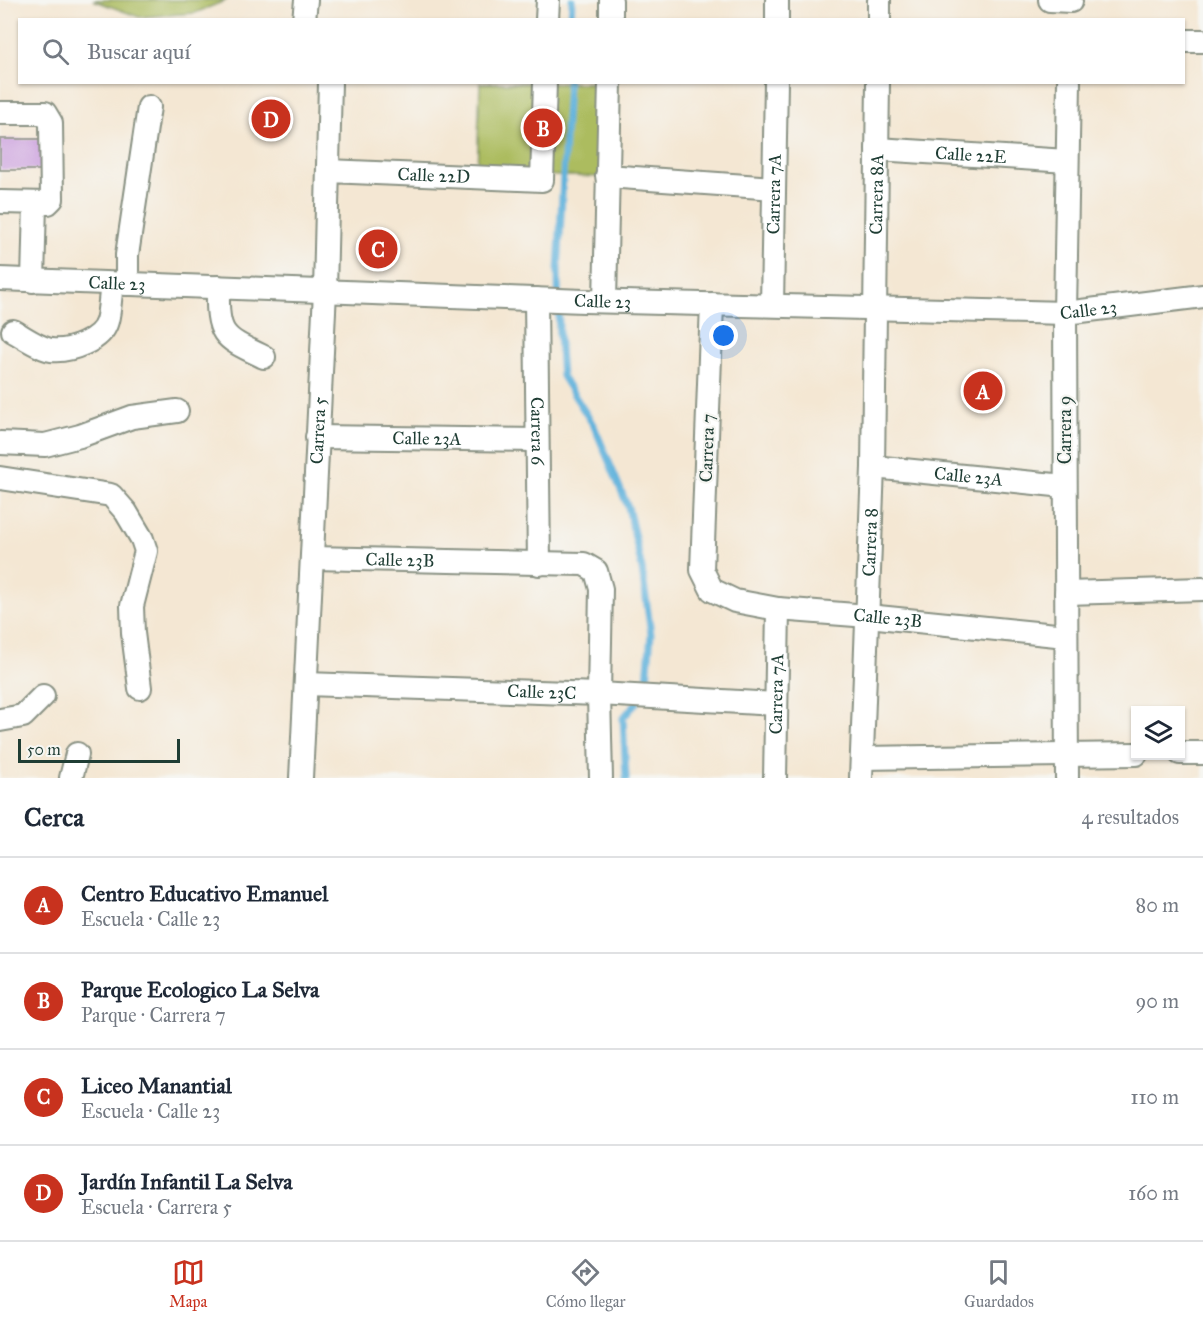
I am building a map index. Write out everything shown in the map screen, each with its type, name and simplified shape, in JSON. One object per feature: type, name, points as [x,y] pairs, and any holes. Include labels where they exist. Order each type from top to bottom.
[{"type":"street","points":[[304,18],[306,0]]},
{"type":"street","points":[[547,18],[548,0]]},
{"type":"street","points":[[611,18],[612,0]]},
{"type":"street","points":[[777,0],[777,18]]},
{"type":"street","points":[[879,0],[879,18]]},
{"type":"street","points":[[1185,41],[1203,40]]},
{"type":"street","name":"Carrera 5","points":[[301,778],[325,291],[330,84]]},
{"type":"street","name":"Calle 22D","points":[[328,171],[542,180],[545,84]]},
{"type":"street","points":[[595,301],[607,176],[610,84]]},
{"type":"street","name":"Carrera 7A","points":[[772,305],[776,84]]},
{"type":"street","name":"Carrera 8A","points":[[874,308],[878,84]]},
{"type":"street","name":"Carrera 9","points":[[1067,767],[1065,313],[1069,84]]},
{"type":"street","points":[[13,331],[49,350],[66,350],[90,340],[107,323],[127,255],[149,107]]},
{"type":"street","points":[[0,113],[45,113],[51,123],[52,199],[48,203],[0,202]]},
{"type":"street","name":"Calle 22E","points":[[877,149],[1067,161]]},
{"type":"street","points":[[607,176],[774,188]]},
{"type":"street","points":[[33,281],[35,203]]},
{"type":"street","name":"Calle 23","points":[[0,279],[595,301],[1065,313],[1203,296]]},
{"type":"street","points":[[218,288],[217,312],[221,328],[231,342],[264,357]]},
{"type":"street","name":"Carrera 6","points":[[539,564],[537,440],[540,299]]},
{"type":"street","name":"Carrera 7","points":[[712,304],[702,570],[712,590]]},
{"type":"street","name":"Carrera 8","points":[[862,768],[873,467],[874,308]]},
{"type":"street","points":[[0,443],[45,445],[80,436],[132,417],[177,411]]},
{"type":"street","name":"Calle 23A","points":[[317,436],[537,440]]},
{"type":"street","name":"Calle 23A","points":[[873,467],[1065,486]]},
{"type":"street","points":[[0,478],[111,495],[126,512],[142,539],[146,551],[132,606],[140,688]]},
{"type":"street","name":"Calle 23B","points":[[312,558],[584,564],[596,571],[601,589],[599,694]]},
{"type":"street","points":[[1066,593],[1203,588]]},
{"type":"street","name":"Calle 23B","points":[[712,590],[735,601],[778,609],[1066,636]]},
{"type":"street","name":"Carrera 7A","points":[[775,778],[778,609]]},
{"type":"street","name":"Calle 23C","points":[[306,684],[599,694],[776,704]]},
{"type":"street","points":[[599,694],[601,778]]},
{"type":"street","points":[[0,720],[23,716],[43,696]]},
{"type":"street","points":[[1185,753],[1203,753]]},
{"type":"street","points":[[71,778],[77,754]]},
{"type":"street","points":[[862,768],[1067,767],[1131,755]]},
{"type":"green space","points":[[93,0],[227,0],[195,13],[139,17]]},
{"type":"green space","points":[[480,84],[609,84],[605,177],[477,174]]},
{"type":"building","points":[[0,139],[42,139],[42,170],[0,170]]},
{"type":"waterway","points":[[571,18],[572,0]]},
{"type":"waterway","points":[[568,84],[558,272],[562,376],[594,426],[628,507],[642,569],[651,634],[647,680],[636,703],[623,718],[626,778]]},
{"type":"place","name":"Jardín Infantil La Selva","points":[[271,119]]},
{"type":"place","name":"Parque Ecologico La Selva","points":[[543,128]]},
{"type":"place","name":"Liceo Manantial","points":[[378,249]]},
{"type":"place","name":"Centro Educativo Emanuel","points":[[983,391]]}]
